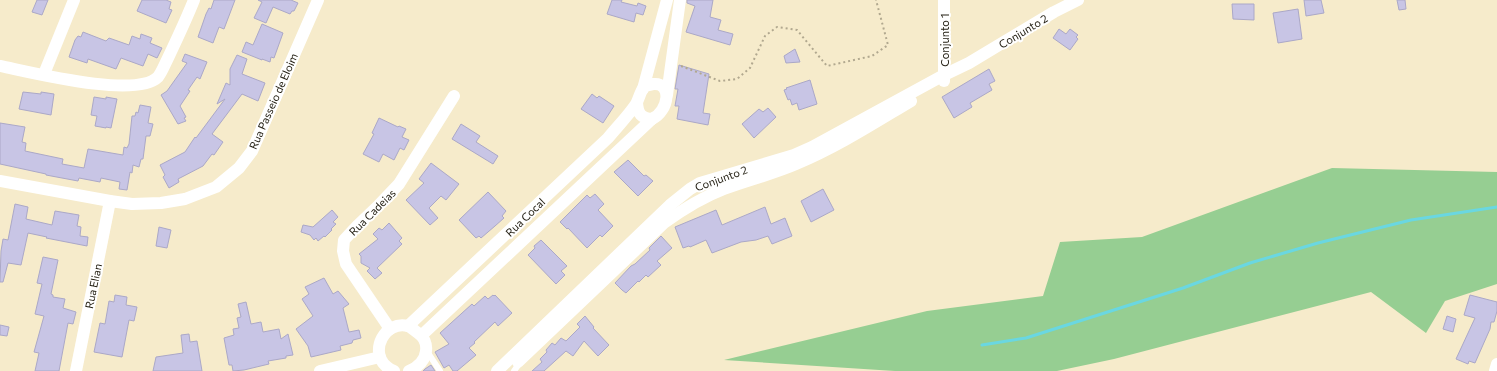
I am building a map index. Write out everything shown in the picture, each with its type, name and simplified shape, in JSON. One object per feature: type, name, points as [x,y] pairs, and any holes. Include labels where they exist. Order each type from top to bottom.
[{"type":"street","points":[[44,74],[74,0]]},
{"type":"street","points":[[0,66],[107,85],[135,85],[147,83],[159,76],[194,0]]},
{"type":"street","name":"Rua Passeio de Eloim","points":[[0,182],[132,204],[161,203],[185,199],[216,187],[239,168],[252,150],[318,0]]},
{"type":"street","points":[[666,0],[643,88],[637,103],[638,112],[644,118],[652,119],[662,112],[666,104],[666,95],[680,0]]},
{"type":"street","name":"Conjunto 1","points":[[944,0],[944,78]]},
{"type":"street","name":"Conjunto 2","points":[[498,371],[518,356],[661,220],[690,189],[700,183],[794,155],[814,151],[873,124],[944,78],[1054,12],[1078,0]]},
{"type":"street","points":[[643,88],[645,86],[655,84],[660,85],[665,91],[666,95]]},
{"type":"street","name":"Rua Cadeias","points":[[390,329],[346,264],[343,251],[344,240],[399,184],[454,96]]},
{"type":"street","name":"Rua Cocal","points":[[408,326],[608,138],[637,103]]},
{"type":"street","name":"Rua Cocal","points":[[422,336],[652,119]]},
{"type":"street","name":"Rua Elian","points":[[76,371],[110,201]]},
{"type":"street","points":[[394,371],[386,366],[380,357],[379,347],[382,336],[390,329],[399,326],[408,326],[422,336],[426,343],[424,360],[415,370]]},
{"type":"street","name":"Conjunto 2","points":[[508,371],[518,356]]},
{"type":"street","points":[[320,371],[380,357]]},
{"type":"street","points":[[1495,371],[1497,364]]},
{"type":"lane","points":[[426,350],[440,371]]},
{"type":"lane","points":[[514,371],[521,363],[518,356]]},
{"type":"path","points":[[671,62],[720,81],[737,80],[750,68],[765,36],[777,27],[797,30],[827,66],[872,56],[888,45],[876,0]]},
{"type":"green space","points":[[1332,168],[1497,172],[1497,284],[1445,301],[1426,333],[1371,292],[1114,359],[1057,371],[895,371],[724,360],[927,311],[1043,296],[1060,242],[1142,237]]},
{"type":"building","points":[[37,0],[48,0],[42,15],[32,12]]},
{"type":"building","points":[[142,0],[166,0],[171,2],[169,9],[172,10],[166,23],[137,11]]},
{"type":"building","points":[[214,0],[235,0],[224,29],[219,27],[213,43],[198,37],[206,14],[209,8],[211,9]]},
{"type":"building","points":[[258,0],[291,0],[298,3],[294,11],[290,14],[273,7],[266,23],[254,18],[262,2]]},
{"type":"building","points":[[612,0],[622,0],[621,2],[637,6],[638,3],[646,6],[643,15],[636,13],[634,22],[607,14]]},
{"type":"building","points":[[687,0],[713,0],[710,17],[721,20],[718,30],[733,34],[730,45],[686,32],[695,6],[687,3]]},
{"type":"building","points":[[1304,0],[1321,0],[1324,13],[1306,16]]},
{"type":"building","points":[[1397,0],[1405,0],[1406,9],[1399,10]]},
{"type":"building","points":[[1232,4],[1254,4],[1254,20],[1233,19]]},
{"type":"building","points":[[1298,9],[1302,39],[1278,43],[1273,13]]},
{"type":"building","points":[[262,24],[283,33],[274,58],[271,57],[270,62],[242,52],[246,42],[253,45]]},
{"type":"building","points":[[1059,29],[1066,34],[1070,29],[1078,35],[1076,37],[1078,39],[1070,50],[1053,38]]},
{"type":"building","points":[[83,32],[106,41],[109,38],[129,45],[132,36],[140,39],[141,34],[152,38],[150,43],[162,48],[157,58],[148,54],[143,66],[121,58],[116,69],[88,59],[87,63],[69,57],[75,40],[78,36],[81,37]]},
{"type":"building","points":[[795,49],[800,62],[786,63],[784,56]]},
{"type":"building","points":[[185,54],[207,62],[200,79],[197,77],[180,106],[186,117],[184,118],[186,121],[178,124],[161,95],[167,91],[187,63],[182,61]]},
{"type":"building","points":[[237,55],[247,59],[242,74],[265,83],[258,101],[242,94],[212,134],[223,142],[214,155],[212,154],[203,166],[178,179],[179,182],[169,188],[163,177],[165,175],[160,165],[185,152],[225,99],[217,104],[226,83],[230,85],[230,69]]},
{"type":"building","points":[[679,65],[709,74],[703,113],[710,114],[708,125],[677,119],[679,106],[675,106],[678,89],[675,89]]},
{"type":"building","points":[[989,69],[995,81],[989,84],[992,90],[970,103],[972,107],[954,118],[942,97]]},
{"type":"building","points":[[810,80],[817,104],[799,110],[797,103],[792,105],[790,99],[788,100],[784,90]]},
{"type":"building","points":[[23,92],[54,94],[51,115],[19,109]]},
{"type":"building","points":[[592,94],[597,98],[599,96],[614,106],[603,123],[581,109]]},
{"type":"building","points":[[94,97],[117,99],[111,128],[95,126],[97,116],[91,115]]},
{"type":"building","points":[[140,105],[151,107],[148,123],[153,124],[150,136],[146,136],[143,159],[141,159],[139,167],[133,165],[132,173],[130,172],[127,190],[119,189],[120,182],[101,178],[100,182],[79,178],[78,181],[0,164],[0,123],[25,127],[22,142],[26,143],[25,151],[63,159],[62,164],[84,168],[88,149],[123,155],[124,147],[127,148],[129,144],[132,116],[135,116],[136,112],[138,113]]},
{"type":"building","points":[[768,108],[776,117],[754,138],[742,124],[759,109],[763,112]]},
{"type":"building","points":[[379,118],[406,129],[402,137],[409,140],[404,150],[400,148],[394,160],[383,154],[379,162],[363,154],[374,134],[372,133]]},
{"type":"building","points":[[461,124],[480,136],[476,142],[498,156],[493,164],[452,139]]},
{"type":"building","points":[[628,160],[644,176],[646,175],[653,181],[638,196],[614,172]]},
{"type":"building","points":[[431,163],[459,184],[446,200],[441,196],[429,208],[438,218],[430,225],[406,200],[424,183],[419,179]]},
{"type":"building","points":[[823,189],[834,210],[811,222],[801,201]]},
{"type":"building","points":[[488,192],[506,211],[502,216],[504,218],[481,238],[479,236],[476,238],[459,220]]},
{"type":"building","points":[[595,194],[604,204],[598,210],[613,226],[602,237],[600,235],[587,248],[568,228],[567,229],[560,222],[587,195],[590,198]]},
{"type":"building","points":[[15,204],[28,207],[26,219],[52,225],[55,211],[79,215],[77,226],[81,227],[80,236],[88,237],[87,246],[28,233],[21,265],[8,263],[3,282],[0,282],[3,239],[8,240]]},
{"type":"building","points":[[765,207],[771,224],[785,218],[792,236],[772,244],[768,236],[756,240],[741,242],[712,253],[706,240],[690,247],[683,248],[675,227],[716,210],[722,225]]},
{"type":"building","points":[[332,210],[338,217],[333,222],[336,224],[325,237],[324,236],[318,241],[316,238],[314,240],[310,235],[301,232],[303,225],[313,227]]},
{"type":"building","points":[[389,223],[402,238],[399,241],[402,244],[377,268],[382,273],[375,279],[367,271],[370,268],[361,263],[361,256],[359,254],[378,239],[373,234],[379,228],[382,230]]},
{"type":"building","points":[[159,227],[171,230],[167,248],[156,246]]},
{"type":"building","points":[[661,236],[672,248],[657,261],[661,265],[648,277],[646,275],[639,282],[638,281],[626,293],[615,283],[631,266],[650,250],[649,248]]},
{"type":"building","points":[[541,240],[567,266],[561,271],[565,275],[556,284],[528,255],[535,248],[534,246]]},
{"type":"building","points":[[43,257],[58,260],[51,294],[53,297],[65,299],[63,308],[76,312],[73,324],[68,323],[59,371],[35,371],[39,353],[34,352],[44,316],[35,314],[42,284],[37,283]]},
{"type":"building","points":[[324,278],[333,294],[338,291],[349,304],[343,308],[349,332],[359,330],[361,338],[353,340],[352,343],[340,346],[341,350],[311,357],[308,346],[296,329],[313,316],[302,299],[309,294],[305,287]]},
{"type":"building","points":[[115,295],[127,297],[126,305],[137,307],[134,321],[129,320],[122,357],[94,352],[100,323],[105,324],[109,301],[114,302]]},
{"type":"building","points":[[495,295],[512,313],[498,326],[495,322],[474,342],[475,343],[469,348],[476,355],[457,371],[453,371],[449,365],[444,368],[435,352],[449,344],[440,333],[472,304],[474,306],[485,296],[488,299]]},
{"type":"building","points":[[1470,295],[1497,302],[1497,311],[1494,322],[1491,322],[1490,329],[1475,363],[1469,361],[1468,364],[1456,359],[1475,318],[1464,315]]},
{"type":"building","points":[[246,302],[251,324],[261,322],[263,332],[279,329],[281,339],[288,334],[293,355],[286,356],[286,358],[268,361],[269,364],[233,371],[232,365],[229,365],[224,338],[234,335],[233,329],[239,328],[237,318],[241,317],[238,304]]},
{"type":"building","points":[[585,316],[594,327],[593,328],[609,345],[598,356],[584,341],[573,356],[566,351],[544,371],[532,371],[542,362],[540,359],[547,352],[546,350],[552,343],[555,345],[561,338],[566,341],[580,327],[577,324]]},
{"type":"building","points":[[1447,316],[1456,319],[1453,332],[1443,329]]},
{"type":"building","points":[[0,325],[9,327],[7,336],[0,335]]},
{"type":"building","points":[[189,334],[190,342],[197,341],[202,371],[153,371],[156,357],[183,353],[181,335]]},
{"type":"building","points":[[431,365],[435,371],[423,371],[425,369]]},
{"type":"waterway","points":[[982,345],[1026,338],[1183,288],[1250,263],[1318,243],[1411,220],[1497,207]]}]
